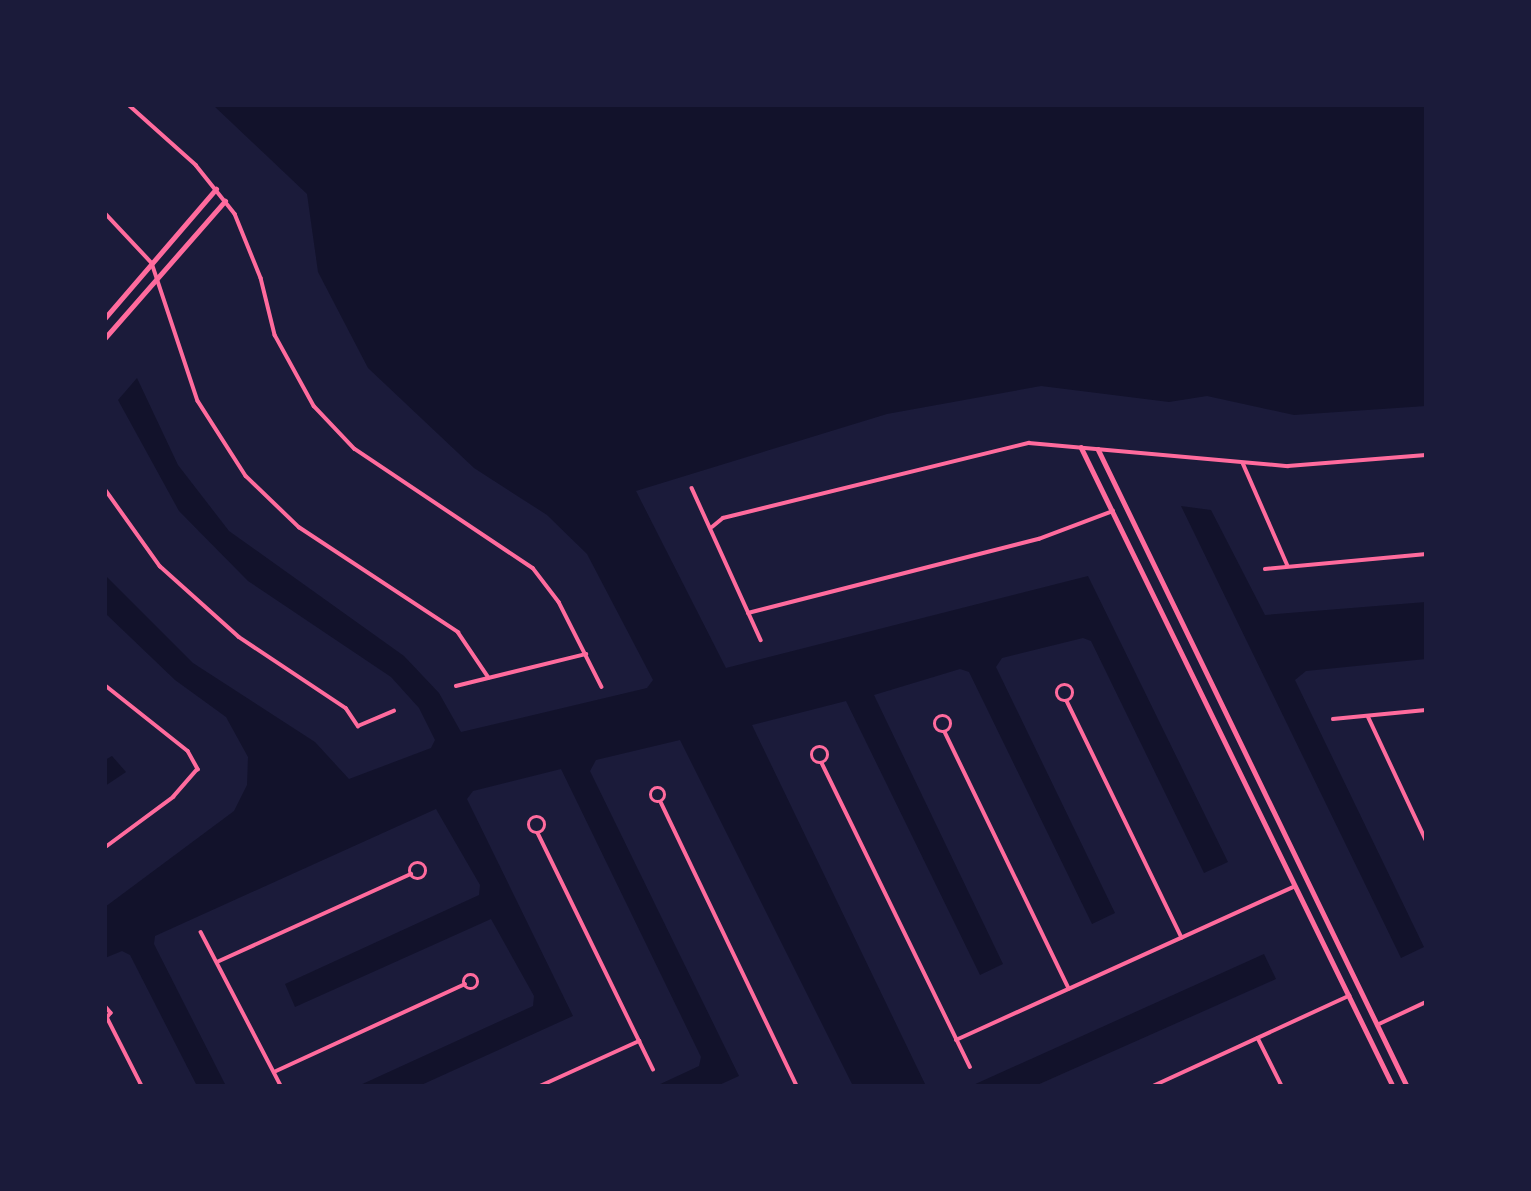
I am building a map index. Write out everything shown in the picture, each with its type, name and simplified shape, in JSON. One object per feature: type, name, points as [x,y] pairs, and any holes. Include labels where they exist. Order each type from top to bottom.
[{"type":"street","points":[[129,105],[216,189],[225,201],[247,238],[284,355],[314,406],[355,449],[533,568],[586,654],[602,687]]},
{"type":"street","points":[[105,318],[216,189]]},
{"type":"street","points":[[105,338],[225,201]]},
{"type":"street","points":[[105,213],[152,263],[193,390],[246,476],[299,527],[458,632],[489,678]]},
{"type":"street","points":[[712,527],[723,518],[1013,446],[1081,447],[1243,464],[1309,466],[1426,455]]},
{"type":"street","points":[[1081,447],[1393,1086]]},
{"type":"street","points":[[1098,449],[1407,1086]]},
{"type":"street","points":[[1243,464],[1288,566]]},
{"type":"street","points":[[692,488],[761,640]]},
{"type":"street","points":[[105,489],[160,566],[223,625],[346,708],[358,726],[394,711]]},
{"type":"street","points":[[748,613],[1039,540],[1112,511]]},
{"type":"street","points":[[1265,569],[1426,554]]},
{"type":"street","points":[[456,686],[586,654]]},
{"type":"street","points":[[105,685],[188,751],[198,769],[174,797],[105,848]]},
{"type":"street","points":[[1067,701],[1073,691],[1063,685],[1058,697],[1067,701],[1182,938]]},
{"type":"street","points":[[105,696],[111,691]]},
{"type":"street","points":[[1211,713],[1222,708]]},
{"type":"street","points":[[1333,719],[1426,710]]},
{"type":"street","points":[[945,732],[951,722],[941,716],[936,728],[945,732],[1069,989]]},
{"type":"street","points":[[1368,716],[1426,841]]},
{"type":"street","points":[[822,763],[827,752],[817,748],[813,760],[822,763],[970,1067]]},
{"type":"street","points":[[661,802],[665,793],[655,788],[652,799],[661,802],[797,1086]]},
{"type":"street","points":[[538,833],[545,825],[536,817],[529,827],[538,833],[653,1069]]},
{"type":"street","points":[[217,962],[411,874],[416,864],[425,868],[421,878],[411,874]]},
{"type":"street","points":[[956,1040],[1306,880]]},
{"type":"street","points":[[201,932],[281,1086]]},
{"type":"street","points":[[274,1072],[465,984],[469,975],[478,978],[475,988],[465,984]]},
{"type":"street","points":[[1153,1086],[1360,990]]},
{"type":"street","points":[[1366,1031],[1426,1002]]},
{"type":"street","points":[[105,1006],[107,1020],[142,1086]]},
{"type":"street","points":[[1258,1038],[1282,1086]]},
{"type":"street","points":[[540,1086],[639,1041]]},
{"type":"shaded area","points":[[213,105],[1426,105],[1426,406],[1294,415],[1207,396],[1169,402],[1041,386],[887,414],[636,491],[726,668],[1088,576],[1228,862],[1204,873],[1091,641],[1083,638],[1002,658],[996,667],[1115,913],[1092,924],[969,672],[960,669],[874,695],[1003,964],[980,975],[846,701],[752,725],[926,1086],[853,1086],[680,740],[596,760],[590,771],[739,1076],[717,1086],[656,1086],[699,1066],[701,1057],[561,769],[473,791],[467,799],[573,1016],[419,1086],[358,1086],[533,1006],[534,996],[491,919],[295,1007],[285,984],[479,895],[480,885],[436,809],[155,936],[154,944],[226,1086],[197,1086],[130,955],[122,951],[105,958],[105,907],[234,811],[247,785],[248,757],[226,717],[175,680],[105,613],[105,575],[193,663],[315,742],[349,779],[431,748],[435,740],[419,708],[391,677],[248,581],[179,511],[118,400],[137,378],[178,465],[229,531],[404,656],[439,693],[461,732],[647,688],[653,680],[587,554],[547,515],[474,468],[368,368],[318,272],[307,194]]},
{"type":"shaded area","points":[[1181,506],[1211,510],[1265,615],[1426,602],[1426,659],[1306,671],[1295,680],[1424,947],[1401,958]]},
{"type":"shaded area","points":[[112,756],[126,772],[105,786],[105,760]]},
{"type":"shaded area","points":[[1264,954],[1276,979],[1035,1086],[971,1086]]}]
